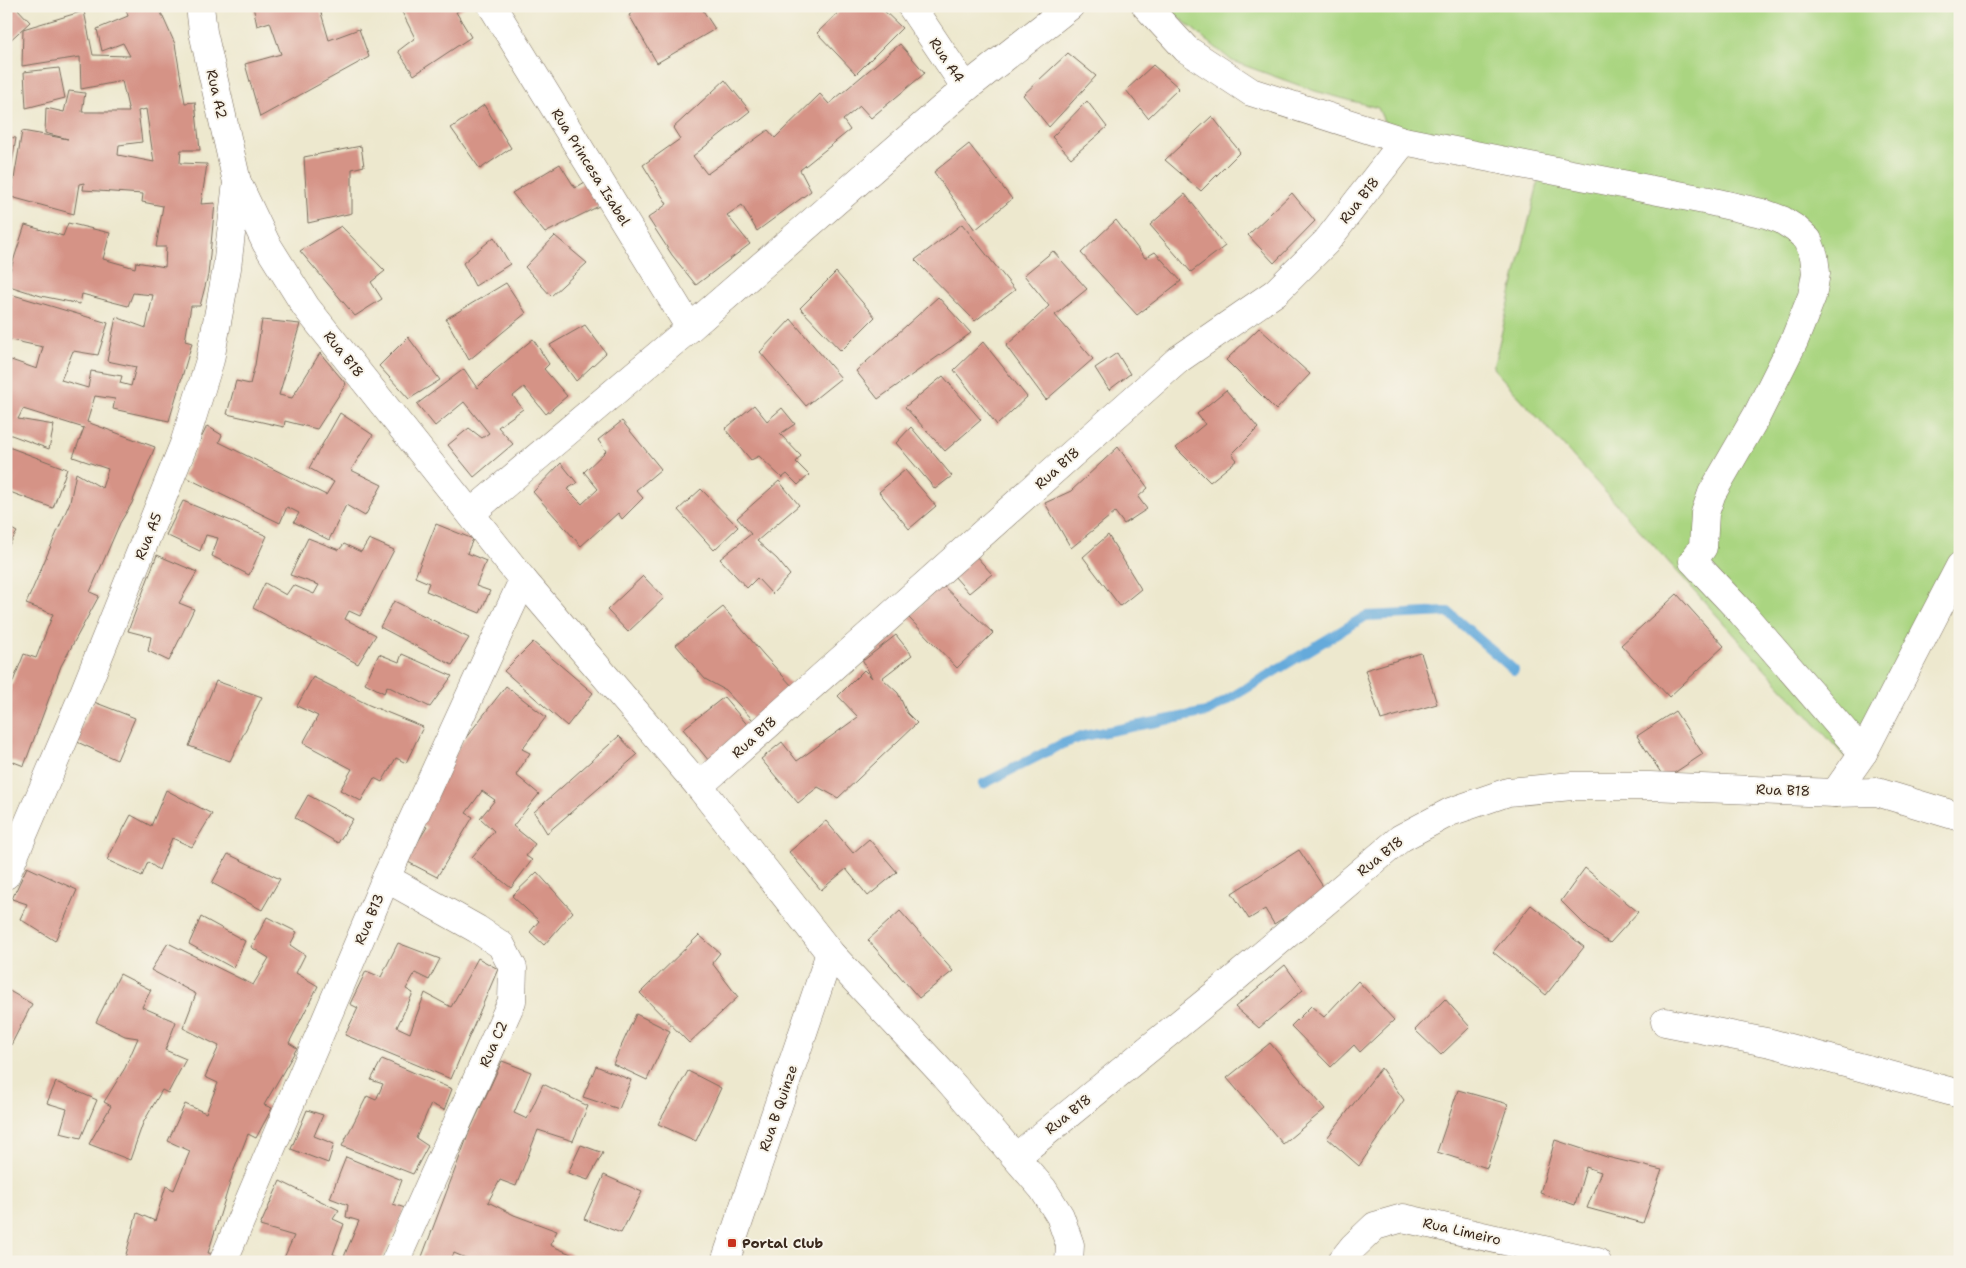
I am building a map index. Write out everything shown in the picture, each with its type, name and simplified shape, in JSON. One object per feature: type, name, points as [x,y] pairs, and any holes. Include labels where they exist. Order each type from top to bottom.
[{"type":"street","name":"Rua A2","points":[[200,6],[203,32],[237,182]]},
{"type":"street","name":"Rua Princesa Isabel","points":[[492,6],[690,328]]},
{"type":"street","name":"Rua A4","points":[[911,6],[966,88]]},
{"type":"street","points":[[471,513],[690,328],[966,88],[1070,6]]},
{"type":"street","points":[[1146,6],[1186,49],[1251,92],[1404,141],[1766,214],[1790,224],[1808,240],[1814,256],[1816,273],[1812,296],[1794,341],[1758,416],[1712,494],[1705,513],[1702,547],[1693,561],[1742,613],[1863,753]]},
{"type":"street","name":"Rua B18","points":[[699,786],[1179,359],[1276,292],[1326,242],[1404,141]]},
{"type":"street","name":"Rua B18","points":[[237,182],[266,242],[306,307],[524,580],[699,786],[830,953],[945,1076],[1043,1189],[1060,1216],[1070,1245],[1069,1262]]},
{"type":"street","name":"Rua A5","points":[[6,875],[83,695],[184,444],[210,360],[227,268],[237,182]]},
{"type":"street","points":[[1835,793],[1863,753],[1960,566]]},
{"type":"street","name":"Rua B13","points":[[223,1262],[386,878],[524,580]]},
{"type":"street","name":"Rua B18","points":[[1016,1157],[1227,985],[1401,838],[1450,812],[1508,792],[1572,786],[1650,786],[1835,793],[1876,792],[1960,817]]},
{"type":"street","name":"Rua C2","points":[[386,878],[477,929],[501,945],[512,968],[512,1001],[395,1262]]},
{"type":"street","name":"Rua B Quinze","points":[[725,1262],[830,953]]},
{"type":"street","points":[[1665,1022],[1772,1043],[1960,1094]]},
{"type":"street","name":"Rua Limeiro","points":[[1341,1262],[1353,1247],[1375,1226],[1404,1218],[1597,1262]]},
{"type":"green space","points":[[1165,6],[1960,6],[1960,572],[1845,757],[1493,368],[1543,163],[1388,130],[1378,108],[1315,91],[1232,61]]},
{"type":"building","points":[[6,6],[15,6],[30,22],[6,44]]},
{"type":"building","points":[[125,6],[158,6],[175,44],[185,103],[195,102],[200,150],[181,150],[180,163],[207,164],[201,204],[215,203],[208,275],[200,306],[191,306],[185,341],[192,343],[169,421],[113,409],[115,399],[95,396],[87,422],[155,447],[132,503],[120,523],[90,592],[99,596],[61,666],[24,766],[6,759],[6,699],[24,654],[36,658],[53,614],[26,604],[70,502],[76,473],[102,488],[108,469],[73,457],[84,428],[23,409],[18,419],[54,425],[49,449],[6,433],[6,374],[11,360],[37,369],[43,347],[6,339],[6,306],[10,294],[108,323],[98,355],[73,351],[61,380],[88,388],[91,371],[122,376],[120,383],[131,386],[136,367],[107,361],[116,317],[146,328],[153,295],[133,293],[128,306],[82,294],[80,304],[41,296],[6,285],[6,283],[25,225],[63,236],[68,223],[110,233],[103,259],[135,268],[136,262],[165,267],[166,247],[156,247],[163,206],[142,202],[143,194],[83,190],[84,183],[79,184],[74,214],[11,197],[22,131],[68,139],[45,133],[46,108],[64,112],[69,91],[85,93],[82,112],[129,112],[122,81],[81,89],[80,57],[22,66],[23,29],[84,11],[93,55],[130,56],[123,43],[102,51],[97,29],[128,16]],"holes":[[[146,109],[154,162],[118,155],[119,145],[142,142],[138,111]]]},
{"type":"building","points":[[253,6],[319,6],[329,40],[359,29],[369,57],[260,117],[245,64],[281,54],[270,22],[257,26]]},
{"type":"building","points":[[399,6],[466,6],[456,12],[471,37],[414,75],[398,51],[415,38]]},
{"type":"building","points":[[642,6],[700,6],[715,29],[657,63],[629,15]]},
{"type":"building","points":[[845,6],[879,6],[902,28],[856,74],[817,33]]},
{"type":"building","points":[[900,44],[925,73],[871,118],[860,106],[843,120],[850,130],[800,170],[811,191],[757,231],[742,205],[727,215],[750,244],[696,285],[672,255],[648,218],[667,204],[643,165],[680,139],[673,128],[725,80],[750,111],[693,156],[707,174],[768,130],[775,138],[820,94],[829,104]]},
{"type":"building","points":[[1068,53],[1096,76],[1049,127],[1023,95]]},
{"type":"building","points":[[1153,65],[1179,88],[1148,118],[1126,90]]},
{"type":"building","points":[[59,68],[65,98],[26,108],[24,72]]},
{"type":"building","points":[[1087,101],[1107,127],[1071,158],[1052,137]]},
{"type":"building","points":[[484,105],[511,148],[480,169],[451,128]]},
{"type":"building","points":[[1212,116],[1240,152],[1201,191],[1165,160]]},
{"type":"building","points":[[6,137],[16,138],[8,188],[6,188]]},
{"type":"building","points":[[969,144],[1012,199],[975,230],[934,172]]},
{"type":"building","points":[[361,146],[364,166],[352,169],[352,213],[308,223],[304,157]]},
{"type":"building","points":[[560,164],[575,188],[590,179],[601,205],[545,233],[512,193]]},
{"type":"building","points":[[1292,193],[1315,221],[1274,263],[1248,235]]},
{"type":"building","points":[[1185,194],[1225,246],[1191,272],[1150,225]]},
{"type":"building","points":[[1116,220],[1145,258],[1155,252],[1181,281],[1137,315],[1081,253]]},
{"type":"building","points":[[962,224],[1015,290],[975,321],[915,260]]},
{"type":"building","points":[[341,226],[385,271],[371,282],[382,299],[355,316],[300,251]]},
{"type":"building","points":[[555,236],[587,263],[551,296],[525,267]]},
{"type":"building","points":[[494,237],[510,264],[475,286],[463,263]]},
{"type":"building","points":[[1053,251],[1087,289],[1055,315],[1093,359],[1046,400],[1006,346],[1049,306],[1024,275]]},
{"type":"building","points":[[836,272],[875,317],[841,351],[800,308]]},
{"type":"building","points":[[506,283],[526,313],[469,360],[446,319]]},
{"type":"building","points":[[938,297],[971,333],[878,399],[856,371]]},
{"type":"building","points":[[791,319],[841,378],[806,406],[760,352]]},
{"type":"building","points":[[262,320],[300,324],[279,395],[292,398],[320,353],[346,384],[317,429],[285,421],[284,427],[227,414],[236,381],[250,384]]},
{"type":"building","points":[[585,325],[606,353],[576,381],[550,345]]},
{"type":"building","points":[[1259,328],[1310,374],[1276,410],[1226,360]]},
{"type":"building","points":[[408,337],[440,380],[409,399],[379,366]]},
{"type":"building","points":[[533,339],[549,364],[544,369],[567,396],[546,414],[524,387],[513,396],[523,409],[498,427],[513,444],[474,477],[448,445],[469,428],[482,438],[489,433],[464,402],[435,426],[417,404],[464,369],[477,388],[494,371]]},
{"type":"building","points":[[983,342],[1027,397],[997,425],[954,370]]},
{"type":"building","points":[[1117,353],[1130,374],[1109,390],[1095,368]]},
{"type":"building","points":[[943,376],[981,420],[945,451],[905,407]]},
{"type":"building","points":[[1226,390],[1258,428],[1232,454],[1237,460],[1210,482],[1176,448],[1205,424],[1197,414]]},
{"type":"building","points":[[754,405],[767,421],[782,408],[795,424],[780,434],[801,456],[796,462],[809,475],[798,485],[787,474],[782,478],[759,456],[751,460],[725,429]]},
{"type":"building","points":[[340,413],[373,435],[351,470],[382,485],[365,516],[346,505],[329,540],[294,522],[299,513],[287,507],[280,523],[183,476],[207,426],[222,435],[219,442],[326,495],[334,482],[309,468]]},
{"type":"building","points":[[622,421],[661,469],[636,490],[643,498],[622,519],[618,513],[581,546],[533,492],[561,463],[577,483],[567,489],[582,504],[598,489],[584,472],[606,451],[598,440]]},
{"type":"building","points":[[911,427],[952,476],[935,489],[896,443]]},
{"type":"building","points":[[6,446],[67,469],[53,508],[10,492],[6,497]]},
{"type":"building","points":[[1118,447],[1148,488],[1138,497],[1147,509],[1124,524],[1115,512],[1071,548],[1045,503],[1071,491]]},
{"type":"building","points":[[905,470],[936,506],[909,529],[879,492]]},
{"type":"building","points":[[779,481],[799,505],[757,541],[777,559],[790,575],[772,594],[757,578],[747,588],[720,559],[751,534],[737,518]]},
{"type":"building","points":[[701,489],[738,527],[714,550],[678,510]]},
{"type":"building","points":[[183,501],[267,536],[249,575],[212,556],[218,538],[206,535],[200,551],[166,535]]},
{"type":"building","points":[[436,524],[473,539],[467,553],[486,561],[476,586],[490,591],[480,613],[426,591],[429,583],[415,577]]},
{"type":"building","points":[[6,526],[17,532],[6,550]]},
{"type":"building","points":[[1108,535],[1141,589],[1120,606],[1083,557]]},
{"type":"building","points":[[308,538],[339,550],[344,544],[361,552],[369,539],[394,550],[360,616],[349,611],[345,619],[376,635],[358,664],[253,608],[265,583],[286,595],[293,585],[314,594],[319,585],[290,575]]},
{"type":"building","points":[[157,555],[197,572],[179,603],[194,609],[169,661],[148,651],[151,637],[128,631]]},
{"type":"building","points":[[975,555],[992,574],[969,593],[954,576]]},
{"type":"building","points":[[643,576],[664,598],[628,632],[607,610]]},
{"type":"building","points":[[941,584],[993,633],[957,668],[909,618]]},
{"type":"building","points":[[1677,594],[1724,646],[1669,697],[1621,645]]},
{"type":"building","points":[[394,601],[469,638],[452,665],[380,627]]},
{"type":"building","points":[[723,607],[792,686],[754,721],[725,690],[705,679],[676,645]]},
{"type":"building","points":[[896,635],[912,655],[882,678],[898,693],[907,713],[917,723],[838,798],[818,787],[798,803],[761,759],[782,742],[797,761],[858,717],[838,696],[864,670],[872,678],[861,657],[864,660]]},
{"type":"building","points":[[533,642],[593,693],[567,726],[504,671]]},
{"type":"building","points":[[1421,653],[1437,704],[1381,720],[1365,670]]},
{"type":"building","points":[[379,654],[399,662],[402,654],[452,676],[430,707],[387,686],[384,693],[365,683]]},
{"type":"building","points":[[313,677],[369,705],[423,727],[406,763],[396,758],[382,782],[374,778],[361,801],[340,790],[352,769],[303,743],[318,716],[297,706]]},
{"type":"building","points":[[216,681],[262,697],[230,761],[189,746]]},
{"type":"building","points":[[506,686],[546,717],[522,749],[530,753],[516,775],[539,794],[513,826],[535,844],[526,856],[532,860],[511,888],[472,857],[494,831],[480,818],[495,800],[482,791],[466,813],[473,817],[437,877],[406,861],[427,827],[420,825],[458,748]]},
{"type":"building","points":[[724,697],[750,728],[709,761],[683,729]]},
{"type":"building","points":[[94,702],[135,718],[117,760],[75,741]]},
{"type":"building","points":[[1675,711],[1703,754],[1665,779],[1637,736]]},
{"type":"building","points":[[619,736],[637,755],[547,833],[534,812]]},
{"type":"building","points":[[166,790],[212,814],[192,847],[172,838],[159,870],[148,862],[142,876],[107,860],[131,815],[151,826]]},
{"type":"building","points":[[308,795],[353,819],[338,843],[295,818]]},
{"type":"building","points":[[826,821],[853,853],[869,839],[897,872],[868,896],[846,869],[821,890],[789,852]]},
{"type":"building","points":[[1299,850],[1326,891],[1274,924],[1265,909],[1249,919],[1232,893]]},
{"type":"building","points":[[228,854],[280,879],[262,910],[212,883]]},
{"type":"building","points":[[27,867],[77,890],[55,941],[20,919],[27,904],[12,899]]},
{"type":"building","points":[[1585,868],[1638,912],[1610,943],[1590,930],[1561,901]]},
{"type":"building","points":[[537,872],[573,912],[544,945],[530,932],[539,921],[512,896]]},
{"type":"building","points":[[1531,905],[1584,947],[1546,995],[1493,952]]},
{"type":"building","points":[[900,911],[953,971],[919,998],[868,940]]},
{"type":"building","points":[[201,917],[245,941],[233,968],[189,944]]},
{"type":"building","points":[[267,917],[297,932],[290,945],[305,955],[296,973],[318,986],[289,1043],[297,1048],[264,1105],[272,1108],[256,1138],[248,1134],[234,1170],[208,1253],[217,1254],[214,1262],[124,1262],[137,1213],[155,1221],[166,1186],[174,1190],[190,1151],[168,1141],[185,1104],[206,1113],[218,1083],[205,1077],[219,1046],[183,1028],[196,994],[151,970],[168,943],[253,985],[269,958],[251,947]]},
{"type":"building","points":[[699,935],[720,953],[712,963],[738,997],[689,1043],[640,993]]},
{"type":"building","points":[[398,943],[440,959],[429,980],[415,973],[406,989],[413,993],[397,1027],[410,1033],[425,993],[451,1007],[478,958],[498,969],[451,1079],[345,1035],[358,1008],[350,1004],[366,971],[381,977]]},
{"type":"building","points":[[1285,965],[1303,990],[1259,1028],[1235,1007]]},
{"type":"building","points":[[120,974],[151,990],[142,1007],[176,1022],[165,1050],[186,1059],[168,1093],[162,1090],[143,1123],[130,1160],[89,1144],[111,1106],[104,1102],[125,1068],[138,1038],[125,1036],[96,1022]]},
{"type":"building","points":[[1358,981],[1394,1020],[1360,1052],[1354,1045],[1331,1067],[1291,1026],[1311,1006],[1324,1017]]},
{"type":"building","points":[[6,989],[32,1004],[11,1045],[6,1042]]},
{"type":"building","points":[[1445,999],[1470,1027],[1441,1055],[1415,1030]]},
{"type":"building","points":[[636,1014],[670,1031],[647,1080],[613,1064]]},
{"type":"building","points":[[1270,1043],[1325,1109],[1283,1144],[1227,1078]]},
{"type":"building","points":[[382,1059],[452,1089],[444,1110],[431,1104],[416,1138],[428,1146],[413,1174],[342,1146],[367,1096],[376,1100],[383,1084],[371,1080]]},
{"type":"building","points":[[502,1061],[531,1072],[514,1113],[527,1119],[543,1084],[588,1106],[573,1141],[538,1130],[516,1186],[500,1180],[488,1202],[514,1215],[557,1231],[550,1245],[573,1255],[570,1262],[475,1262],[454,1253],[450,1262],[420,1262],[470,1130]]},
{"type":"building","points":[[596,1066],[631,1080],[619,1109],[583,1097]]},
{"type":"building","points":[[1381,1068],[1404,1100],[1359,1166],[1327,1138]]},
{"type":"building","points":[[688,1071],[721,1088],[696,1141],[658,1124]]},
{"type":"building","points":[[56,1082],[97,1100],[81,1138],[60,1133],[67,1109],[47,1103]]},
{"type":"building","points":[[1458,1090],[1508,1104],[1487,1168],[1437,1152]]},
{"type":"building","points":[[307,1110],[323,1115],[314,1136],[334,1144],[328,1163],[291,1149]]},
{"type":"building","points":[[1555,1140],[1607,1157],[1662,1170],[1643,1223],[1587,1208],[1601,1172],[1586,1167],[1575,1205],[1540,1193]]},
{"type":"building","points":[[581,1145],[603,1153],[588,1180],[568,1173]]},
{"type":"building","points":[[346,1157],[402,1180],[393,1204],[405,1208],[381,1262],[282,1262],[294,1236],[260,1226],[280,1181],[339,1210],[333,1219],[344,1224],[333,1254],[343,1259],[359,1221],[346,1217],[348,1205],[330,1198]]},
{"type":"building","points":[[604,1175],[642,1192],[621,1233],[584,1219]]},
{"type":"waterway","points":[[983,784],[1062,744],[1084,736],[1207,712],[1366,616],[1448,612],[1514,670]]},
{"type":"place","name":"Portal Club","points":[[732,1243]]}]
